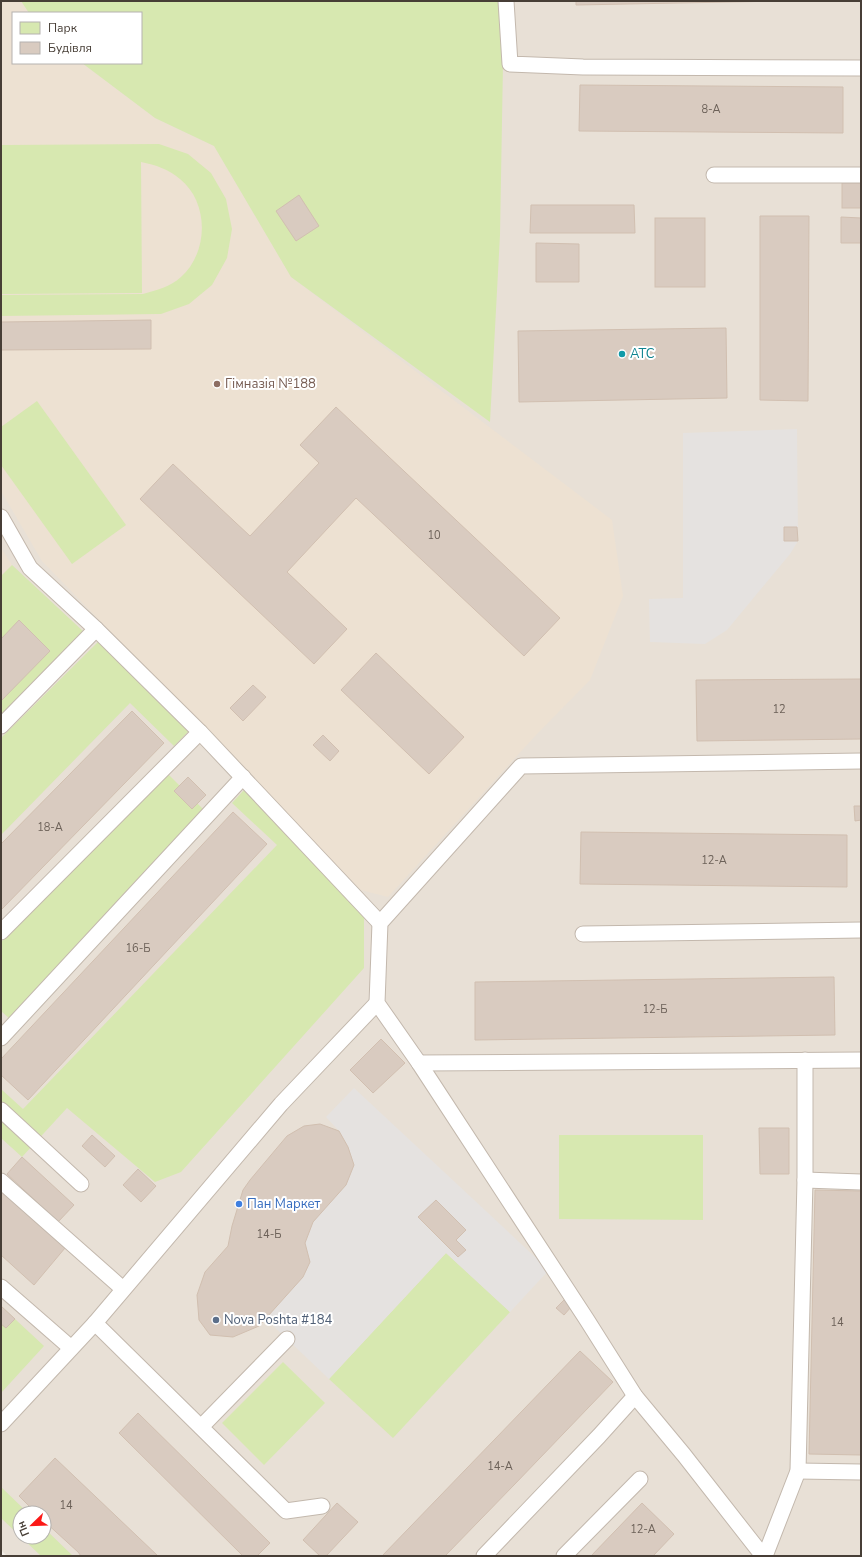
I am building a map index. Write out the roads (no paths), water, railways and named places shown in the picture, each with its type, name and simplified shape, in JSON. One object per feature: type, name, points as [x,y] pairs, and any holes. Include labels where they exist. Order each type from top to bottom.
[{"type":"lane","points":[[506,1],[510,64],[583,67],[861,68]]},
{"type":"lane","points":[[714,175],[861,175]]},
{"type":"lane","points":[[1,517],[30,568],[96,630],[200,732],[380,923]]},
{"type":"lane","points":[[1,726],[96,630]]},
{"type":"lane","points":[[1,932],[200,732]]},
{"type":"lane","points":[[805,1060],[805,1180],[798,1471],[764,1556],[684,1455],[634,1396],[587,1320],[419,1063],[377,1003],[380,923],[521,766],[861,761]]},
{"type":"lane","points":[[1,1038],[243,777]]},
{"type":"lane","points":[[583,934],[861,930]]},
{"type":"lane","points":[[1,1424],[94,1323],[281,1104],[377,1003]]},
{"type":"lane","points":[[419,1063],[861,1060]]},
{"type":"lane","points":[[1,1110],[81,1184]]},
{"type":"lane","points":[[805,1180],[861,1182]]},
{"type":"lane","points":[[1,1181],[123,1289]]},
{"type":"lane","points":[[1,1287],[71,1348]]},
{"type":"lane","points":[[94,1323],[286,1511],[322,1506]]},
{"type":"lane","points":[[201,1427],[287,1339]]},
{"type":"lane","points":[[484,1556],[599,1436],[634,1396]]},
{"type":"lane","points":[[798,1471],[861,1472]]},
{"type":"lane","points":[[564,1556],[640,1479]]},
{"type":"place","name":"АТС","points":[[622,354]]},
{"type":"place","name":"Гімназія №188","points":[[217,384]]},
{"type":"place","name":"Пан Маркет","points":[[239,1204]]},
{"type":"place","name":"Nova Poshta #184","points":[[216,1320]]}]
